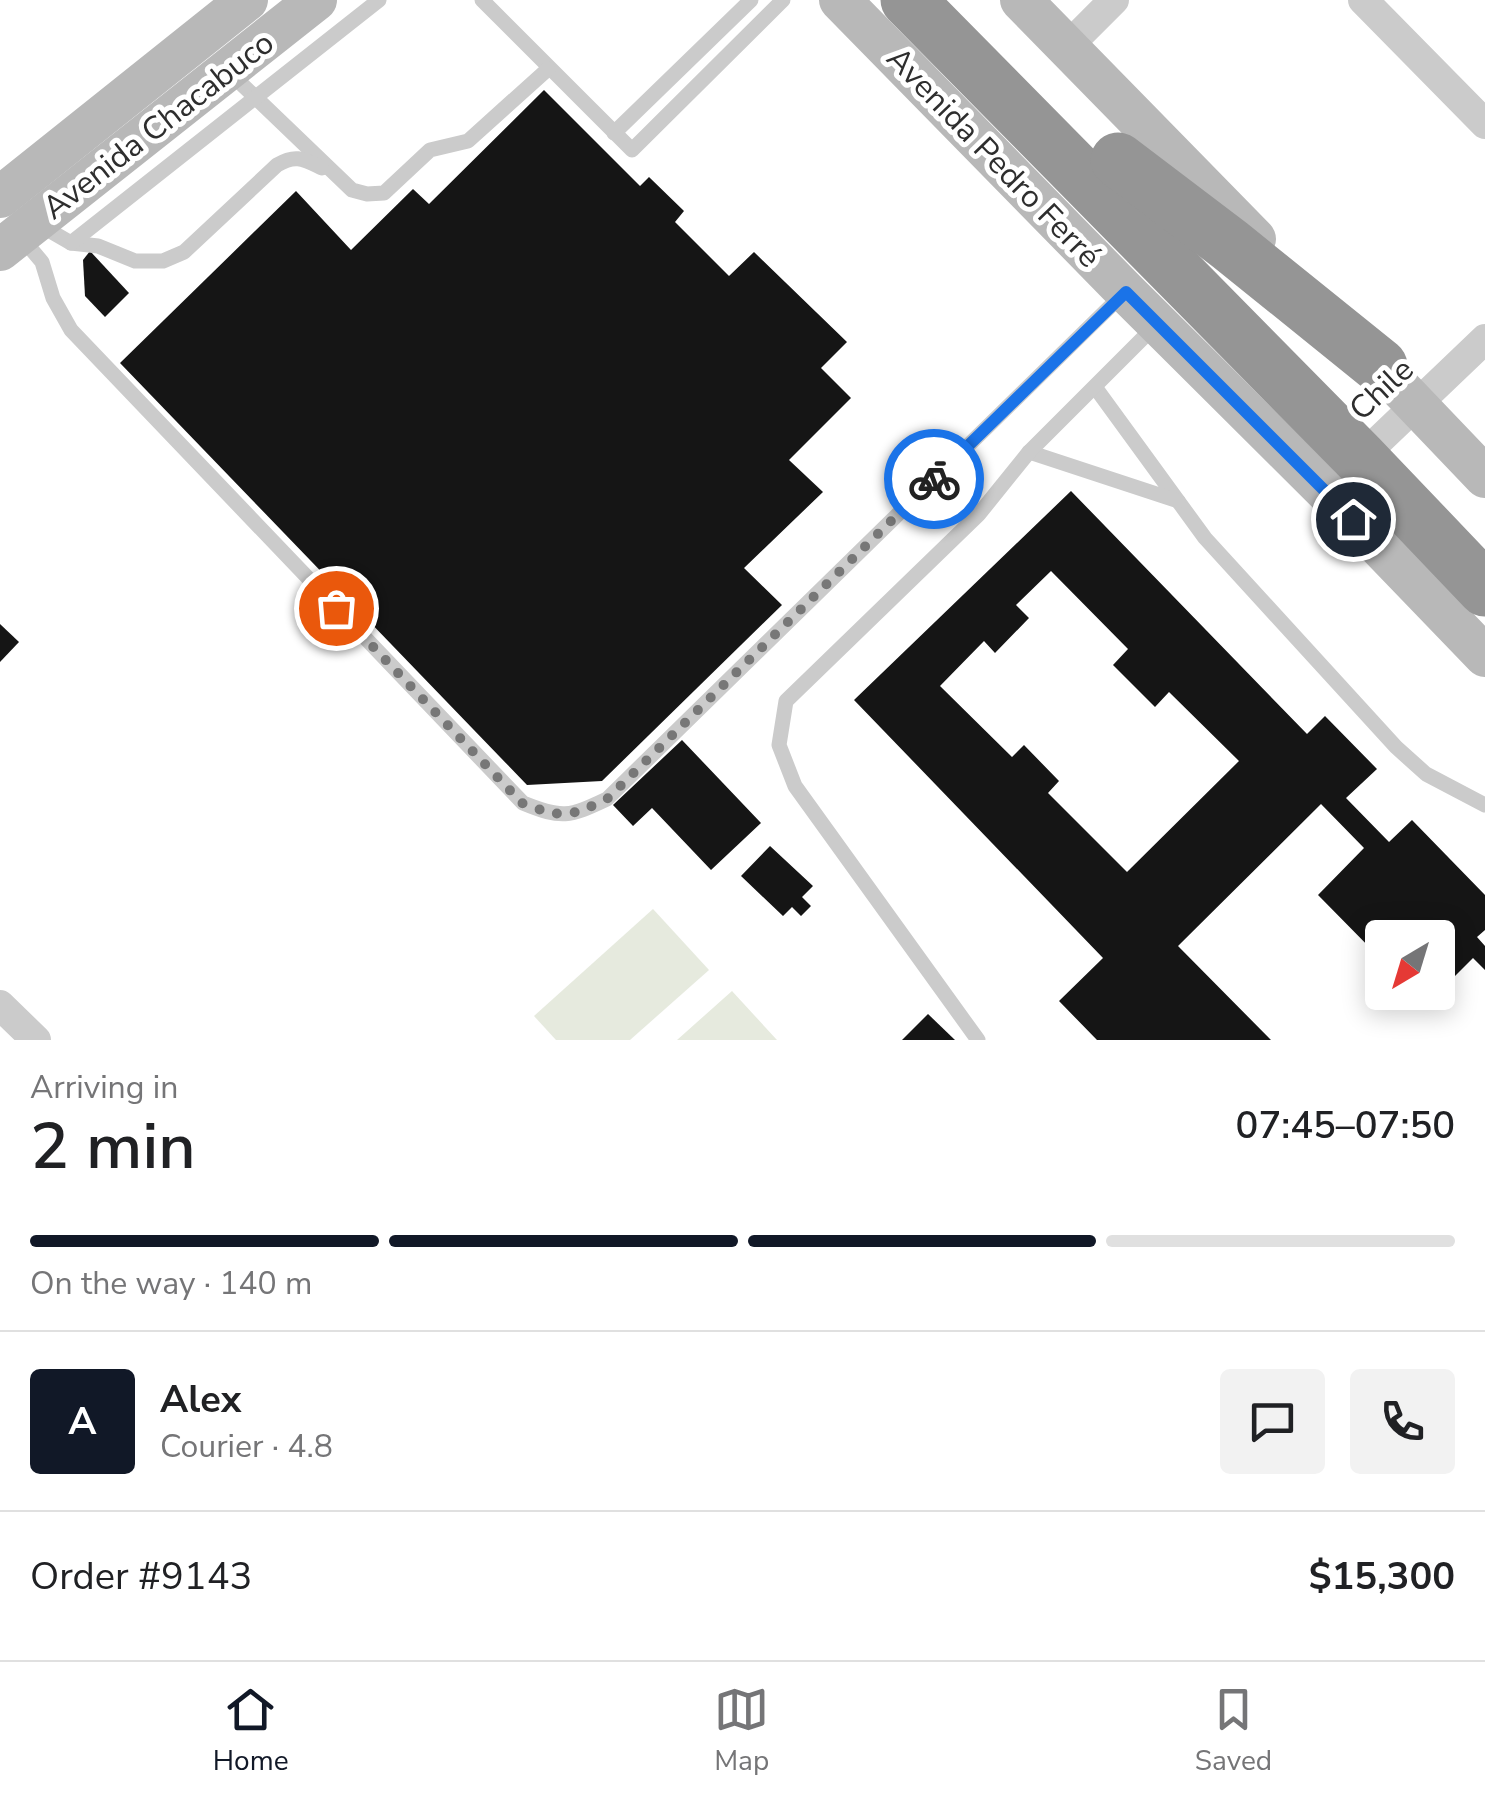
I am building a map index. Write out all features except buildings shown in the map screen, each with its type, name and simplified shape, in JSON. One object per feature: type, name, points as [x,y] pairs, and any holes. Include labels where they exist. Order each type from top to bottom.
[{"type":"highway","name":"Avenida Pedro Ferré","points":[[908,0],[1372,447]]},
{"type":"highway","name":"Avenida Pedro Ferré","points":[[959,0],[1118,160],[1480,571]]},
{"type":"highway","points":[[1118,160],[1380,366]]},
{"type":"main road","name":"Avenida Chacabuco","points":[[3,189],[246,0]]},
{"type":"main road","name":"Avenida Chacabuco","points":[[31,237],[241,84],[316,0]]},
{"type":"main road","name":"Avenida Pedro Ferré","points":[[840,0],[1158,323],[1372,447],[1485,476]]},
{"type":"main road","name":"Avenida Pedro Ferré","points":[[1021,0],[1380,366],[1372,447],[1485,656]]},
{"type":"street","points":[[1066,48],[1114,0]]},
{"type":"street","points":[[1363,0],[1485,124]]},
{"type":"street","points":[[3,189],[31,237]]},
{"type":"street","name":"Chile","points":[[1372,447],[1485,339]]},
{"type":"street","points":[[0,1005],[36,1040]]},
{"type":"lane","points":[[379,0],[241,84],[352,190],[384,193],[430,150],[468,141],[548,68]]},
{"type":"lane","points":[[482,0],[632,150],[783,0]]},
{"type":"lane","points":[[614,133],[751,0]]},
{"type":"lane","points":[[31,237],[98,246],[135,261],[164,261],[184,252],[288,158],[302,159],[333,172]]},
{"type":"lane","points":[[31,237],[70,330],[522,803],[549,814],[577,814],[607,799],[1126,292]]},
{"type":"lane","points":[[978,1040],[795,786],[779,745],[786,701],[979,514],[1029,452],[1158,323]]},
{"type":"lane","points":[[1094,387],[1205,538],[1396,747],[1426,774],[1485,806]]},
{"type":"lane","points":[[1029,452],[1178,501]]},
{"type":"shaded area","points":[[653,909],[709,970],[630,1040],[556,1040],[534,1016]]},
{"type":"shaded area","points":[[732,991],[777,1040],[677,1040]]},
{"type":"way so far","points":[[336,608],[522,803],[549,814],[577,814],[607,799],[934,479]]},
{"type":"route","points":[[934,479],[1126,292],[1353,519]]}]
